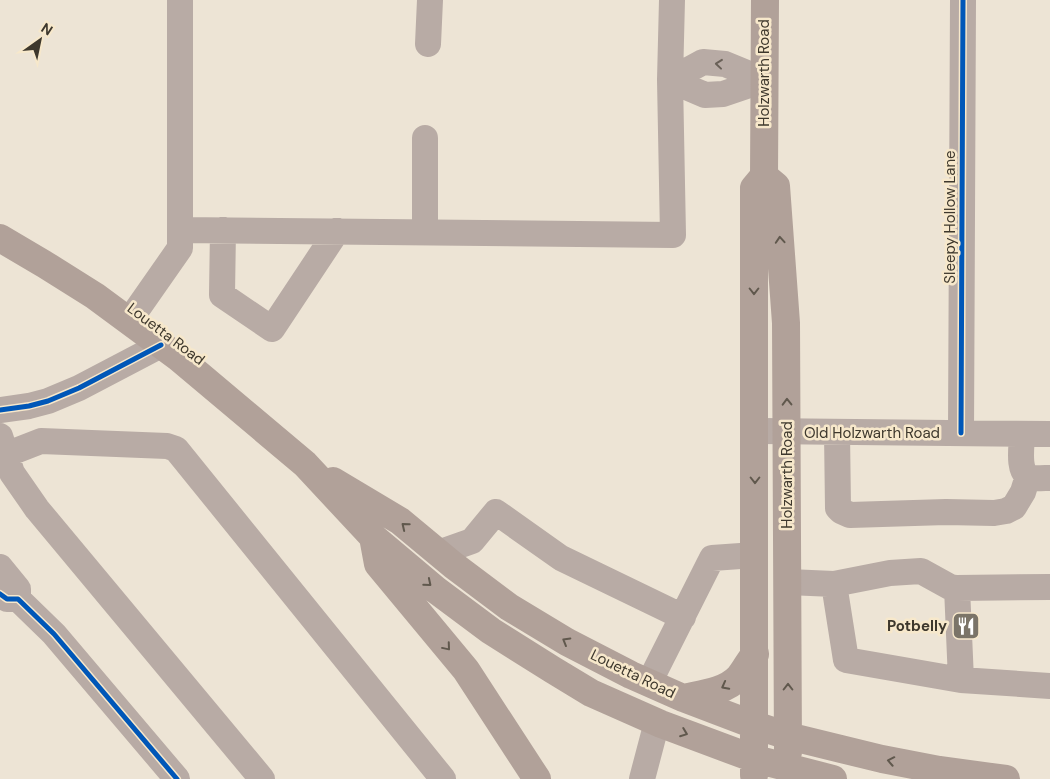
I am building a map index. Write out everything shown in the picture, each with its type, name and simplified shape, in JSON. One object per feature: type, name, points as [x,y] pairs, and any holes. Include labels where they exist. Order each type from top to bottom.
[{"type":"main road","name":"Holzwarth Road","points":[[755,769],[754,188],[764,176],[765,0]]},
{"type":"main road","name":"Holzwarth Road","points":[[764,176],[776,186],[786,324],[788,774]]},
{"type":"main road","name":"Louetta Road","points":[[0,238],[95,296],[179,358],[305,464],[372,537],[491,632],[591,693],[755,769],[833,779]]},
{"type":"main road","name":"Louetta Road","points":[[305,464],[400,521],[438,553],[509,607],[568,642],[683,698],[788,736],[882,759],[939,770],[1006,779]]},
{"type":"main road","points":[[372,537],[378,564],[466,670],[537,779]]},
{"type":"main road","points":[[683,698],[717,690],[730,684],[739,676],[754,654]]},
{"type":"street","points":[[129,321],[180,248],[180,0]]},
{"type":"street","points":[[428,44],[430,0]]},
{"type":"street","points":[[180,230],[673,235],[670,80],[672,0]]},
{"type":"street","name":"Sleepy Hollow Lane","points":[[960,433],[964,0]]},
{"type":"street","points":[[670,80],[703,62],[725,64],[764,80]]},
{"type":"street","points":[[425,138],[425,232]]},
{"type":"street","points":[[223,230],[222,295],[272,329],[337,231]]},
{"type":"street","points":[[0,410],[48,401],[79,388],[161,345]]},
{"type":"street","name":"Old Holzwarth Road","points":[[755,431],[1050,434]]},
{"type":"street","points":[[837,433],[838,508],[850,514],[994,513],[1006,511],[1014,507],[1023,492],[1039,477],[1024,472],[1021,461],[1022,434]]},
{"type":"street","points":[[262,779],[37,509],[12,473],[3,446],[41,441],[168,446],[176,449],[443,779]]},
{"type":"street","points":[[438,553],[472,541],[496,512],[561,558],[683,617]]},
{"type":"street","points":[[471,578],[472,541]]},
{"type":"street","points":[[650,683],[712,558],[755,555]]},
{"type":"street","points":[[0,567],[18,589],[9,596],[54,634],[177,779]]},
{"type":"street","points":[[788,582],[834,584],[890,572],[922,571],[950,587],[957,588],[1050,587]]},
{"type":"street","points":[[834,584],[846,660],[961,680],[1050,686]]},
{"type":"street","points":[[957,588],[961,680]]},
{"type":"street","points":[[642,779],[657,722]]},
{"type":"cycle path","points":[[961,433],[963,0]]},
{"type":"cycle path","points":[[0,410],[48,401],[79,388],[161,345]]},
{"type":"cycle path","points":[[0,594],[7,599],[18,599],[54,634],[177,779]]},
{"type":"place","name":"Potbelly","points":[[966,626]]}]
